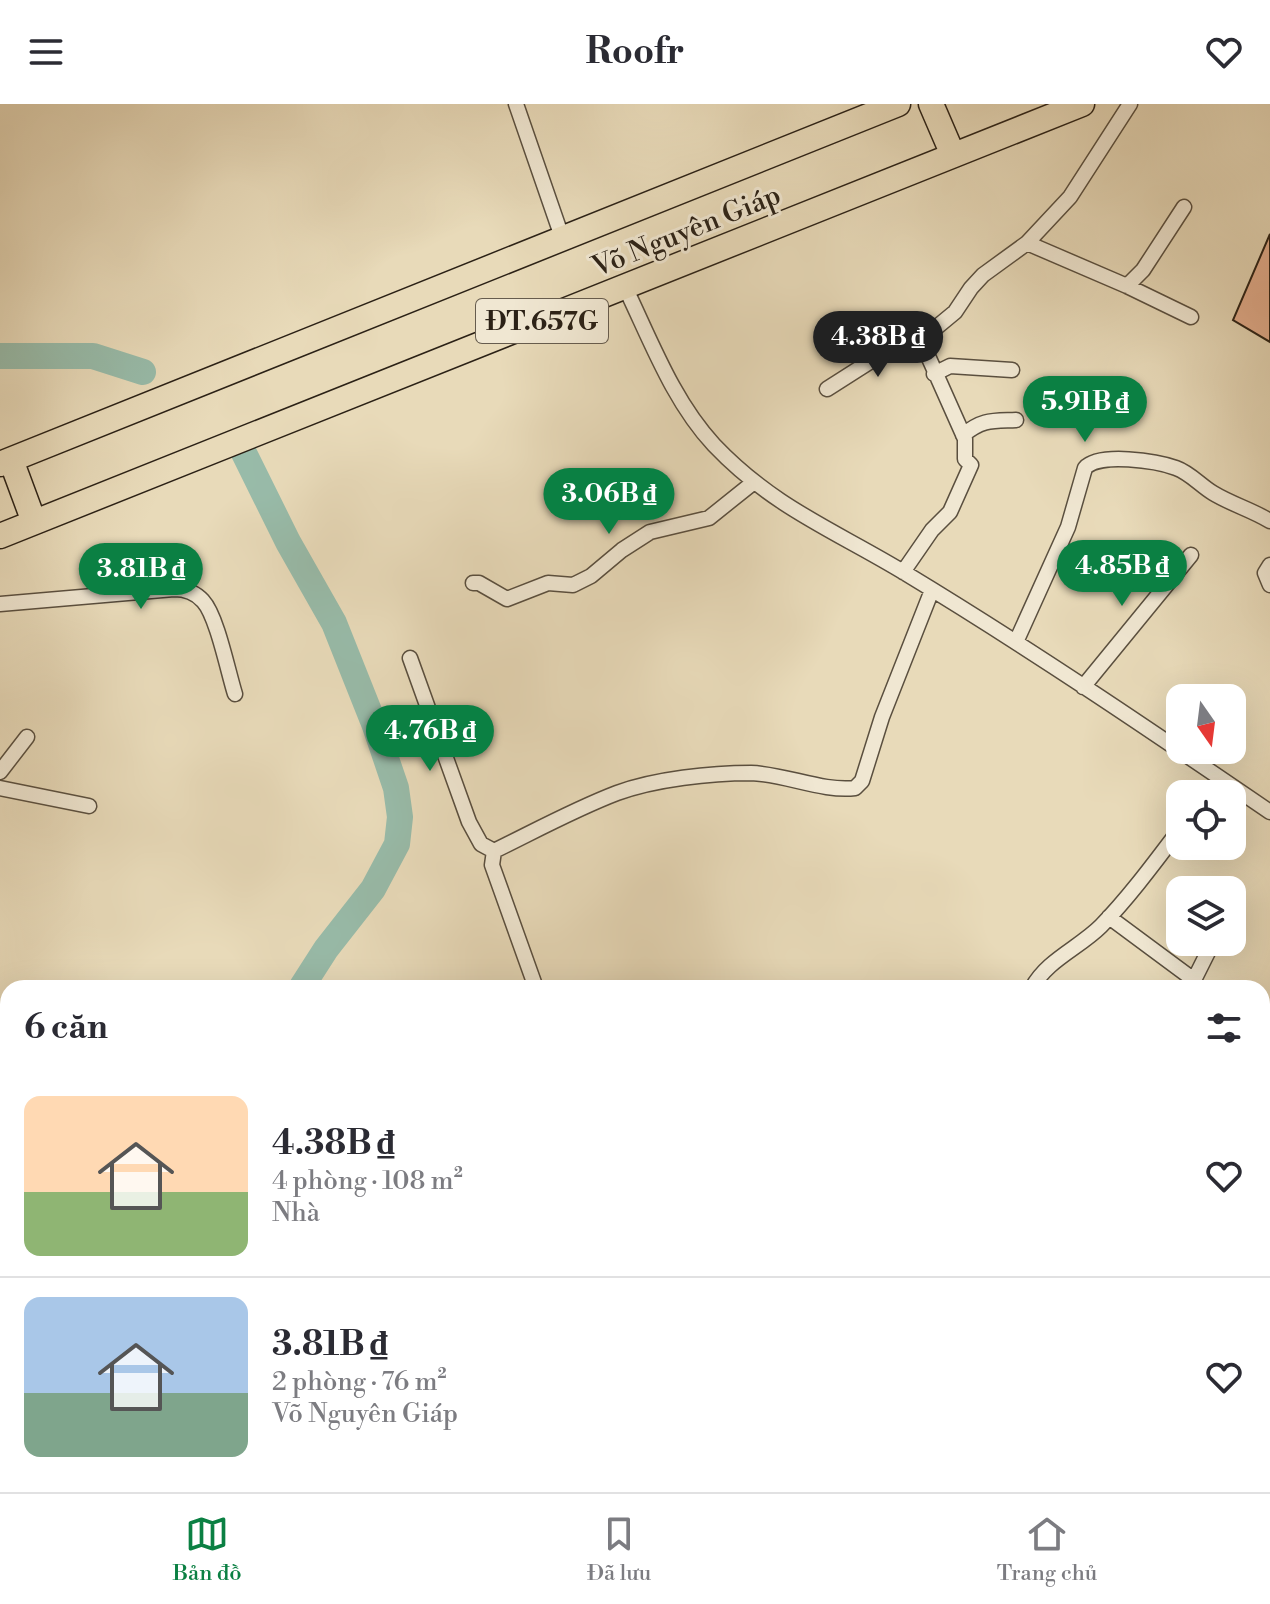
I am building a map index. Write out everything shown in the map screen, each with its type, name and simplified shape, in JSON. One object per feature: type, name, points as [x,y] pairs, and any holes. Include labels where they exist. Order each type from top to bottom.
[{"type":"main road","name":"Võ Nguyên Giáp","points":[[5,462],[898,104]]},
{"type":"main road","points":[[931,104],[953,155]]},
{"type":"main road","name":"Võ Nguyên Giáp","points":[[0,536],[1082,104]]},
{"type":"main road","points":[[5,462],[34,522]]},
{"type":"street","points":[[516,104],[562,237]]},
{"type":"street","points":[[903,572],[932,530],[950,512],[971,465],[965,459],[963,435],[924,347],[926,336],[955,312],[983,275],[1027,243],[1077,187],[1130,104]]},
{"type":"street","points":[[1127,286],[1143,270],[1184,207]]},
{"type":"street","points":[[1027,243],[1191,317]]},
{"type":"street","points":[[625,287],[692,417],[713,444],[754,482],[809,521],[903,572],[1016,642],[1270,812]]},
{"type":"street","points":[[827,389],[896,345],[913,339],[925,341]]},
{"type":"street","points":[[934,374],[950,366],[1012,370]]},
{"type":"street","points":[[963,435],[986,421],[1016,420]]},
{"type":"street","points":[[1016,642],[1068,527],[1085,468],[1092,462],[1105,459],[1159,462],[1180,468],[1215,494],[1270,521]]},
{"type":"street","points":[[473,583],[479,583],[507,599],[548,583],[573,585],[591,576],[650,532],[709,518],[754,482]]},
{"type":"street","points":[[1083,687],[1191,555]]},
{"type":"street","points":[[1270,565],[1265,576],[1270,585]]},
{"type":"street","points":[[0,604],[174,589],[192,592],[211,612],[235,694]]},
{"type":"street","points":[[494,851],[578,810],[637,787],[742,773],[855,788],[862,781],[882,717],[932,590]]},
{"type":"street","points":[[410,658],[469,822],[481,844],[494,851]]},
{"type":"street","points":[[0,772],[27,737]]},
{"type":"street","points":[[0,788],[89,806]]},
{"type":"street","points":[[1038,980],[1046,969],[1089,937],[1109,917],[1166,846]]},
{"type":"street","points":[[494,851],[492,865],[533,980]]},
{"type":"street","points":[[1109,917],[1188,980]]},
{"type":"street","points":[[1195,980],[1206,956]]},
{"type":"building","points":[[1270,234],[1270,342],[1233,320]]},
{"type":"waterway","points":[[0,356],[93,356],[143,372]]},
{"type":"waterway","points":[[241,447],[288,542],[334,623],[375,726],[396,788],[400,817],[397,844],[373,889],[306,980]]}]
